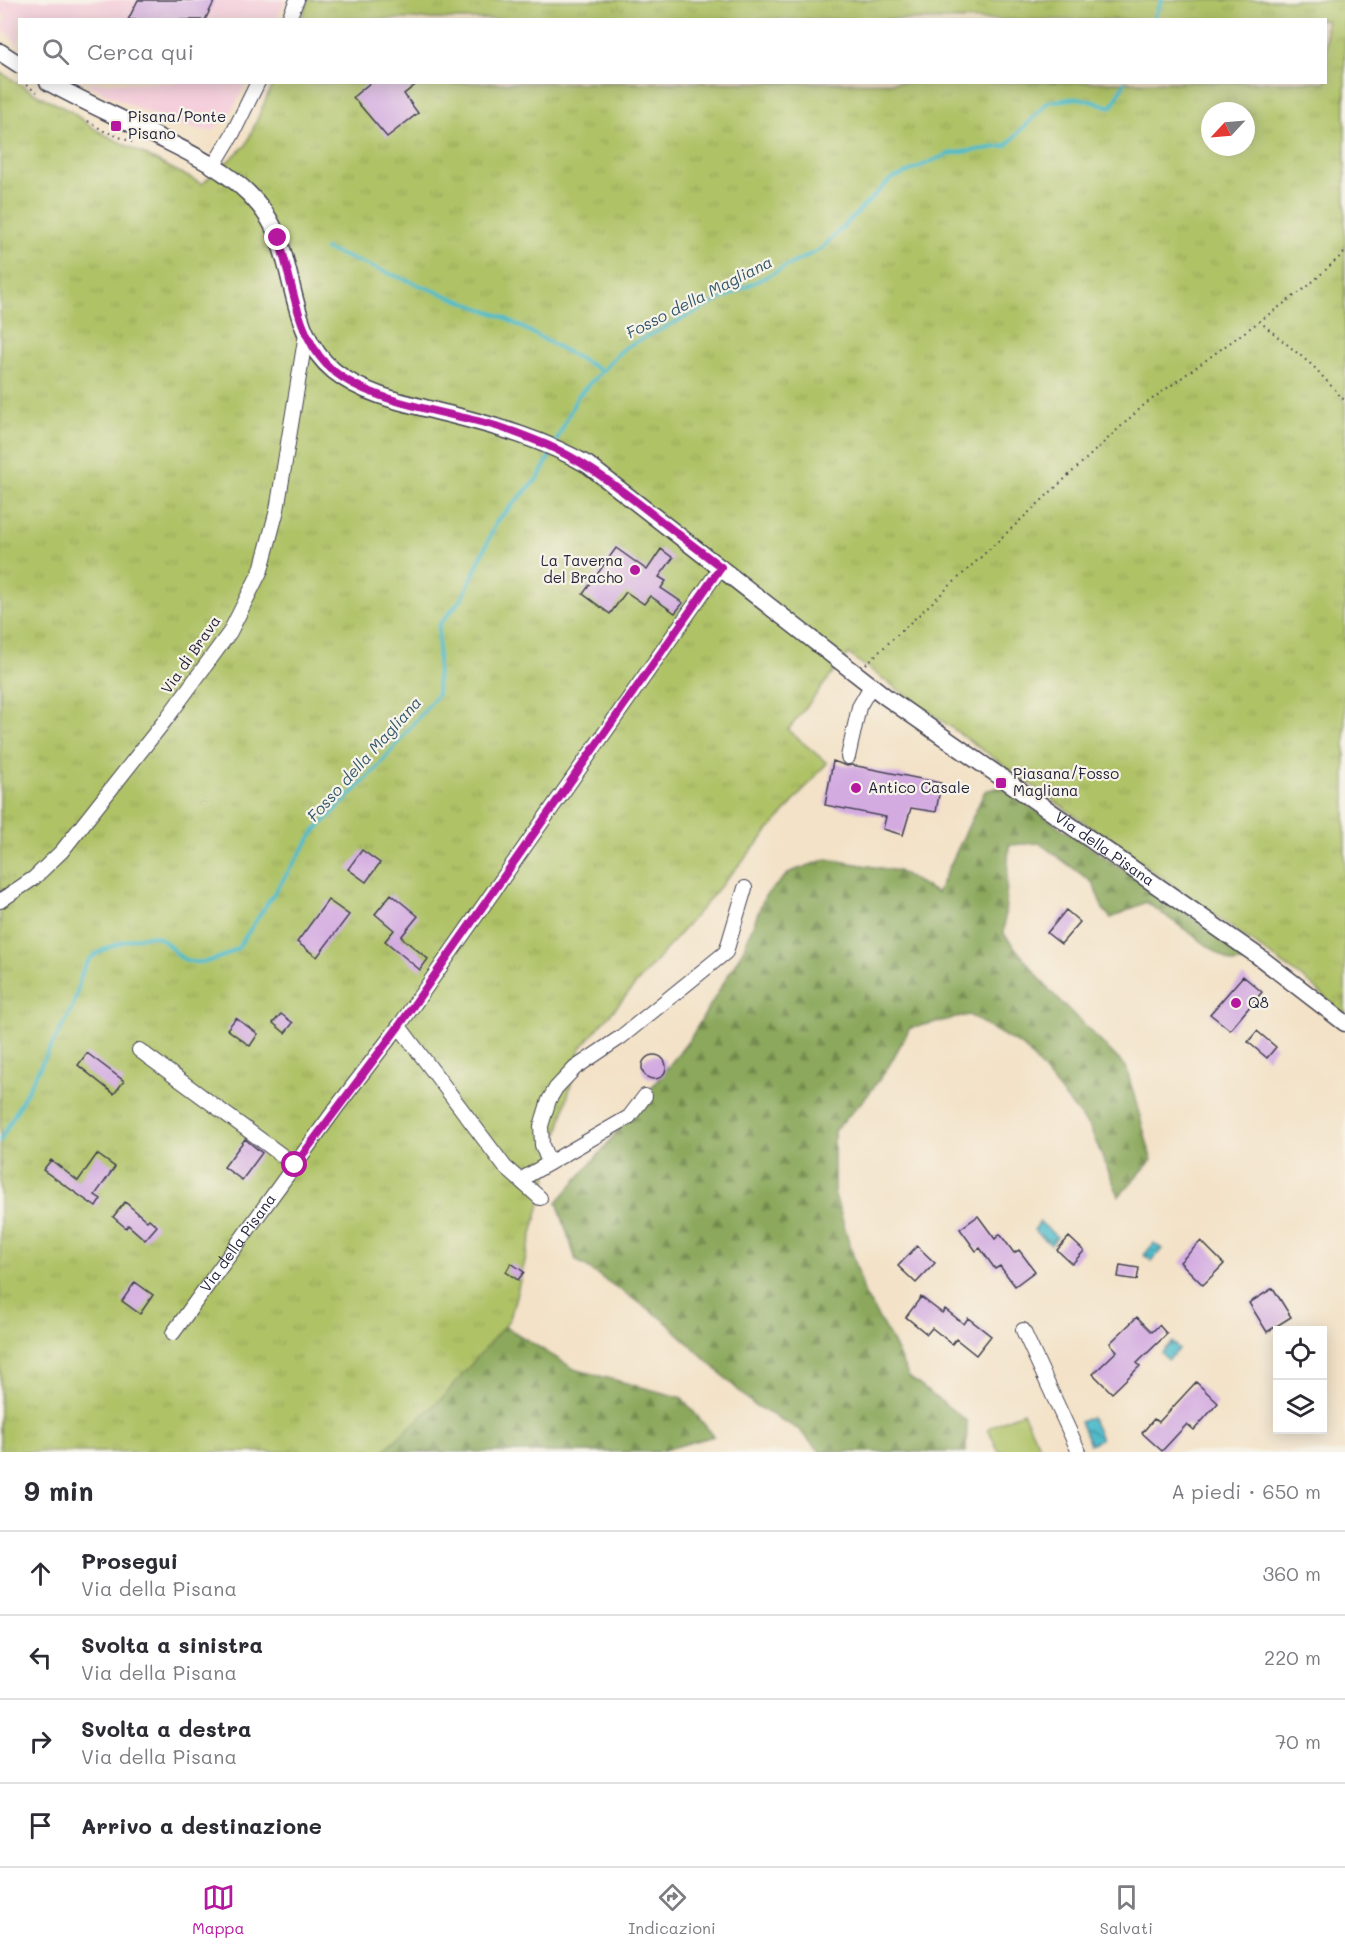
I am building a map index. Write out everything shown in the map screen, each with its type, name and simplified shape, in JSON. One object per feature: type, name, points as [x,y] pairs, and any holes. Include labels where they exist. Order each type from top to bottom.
[{"type":"main road","points":[[0,52],[18,64]]},
{"type":"main road","name":"Via della Pisana","points":[[52,84],[214,165],[246,191],[272,225],[285,258],[306,334],[328,365],[341,376],[394,399],[495,426],[533,439],[574,458],[597,472],[871,686],[1258,956],[1345,1023]]},
{"type":"street","points":[[289,18],[297,0]]},
{"type":"street","points":[[214,165],[232,135],[257,84]]},
{"type":"street","name":"Via di Brava","points":[[0,901],[34,878],[62,851],[167,718],[230,632],[261,570],[278,510],[306,334]]},
{"type":"street","name":"Via della Pisana","points":[[174,1333],[399,1026],[721,567]]},
{"type":"street","points":[[848,757],[859,706],[871,686]]},
{"type":"street","points":[[549,1163],[542,1145],[541,1126],[549,1100],[556,1088],[575,1068],[621,1037],[726,952],[745,888]]},
{"type":"street","points":[[399,1026],[505,1167],[540,1198]]},
{"type":"street","points":[[139,1050],[295,1165]]},
{"type":"street","points":[[520,1180],[629,1117],[645,1096]]},
{"type":"street","points":[[1023,1330],[1079,1452]]},
{"type":"path","points":[[855,673],[1144,405],[1308,286],[1345,252]]},
{"type":"path","points":[[1259,321],[1313,366],[1345,401]]},
{"type":"shaded area","points":[[0,0],[286,0],[277,18],[18,18],[18,44],[2,28],[6,16],[0,13]]},
{"type":"shaded area","points":[[86,84],[245,84],[233,109],[213,131],[193,129],[141,110]]},
{"type":"green space","points":[[309,0],[1345,0],[1345,1016],[1311,984],[848,654],[788,730],[827,763],[580,1049],[510,1319],[444,1396],[382,1452],[0,1452],[0,72],[70,111],[98,131],[202,184],[246,145],[273,84],[1327,84],[1327,18],[301,18]]},
{"type":"green space","points":[[1000,787],[1162,895],[1250,961],[1232,963],[1146,902],[1111,918],[1103,909],[1093,883],[1039,843],[1009,845],[1004,934],[1050,991],[1126,1067],[1152,1160],[1119,1196],[1090,1128],[1025,1048],[969,1015],[910,1028],[887,1069],[867,1096],[834,1131],[834,1192],[865,1295],[891,1339],[909,1377],[967,1421],[966,1452],[820,1452],[798,1429],[754,1405],[663,1319],[576,1260],[557,1202],[600,1153],[690,1039],[742,952],[765,896],[790,872],[827,859],[898,871],[937,893],[985,791]]},
{"type":"green space","points":[[493,1319],[574,1369],[682,1398],[714,1436],[657,1452],[345,1452]]},
{"type":"green space","points":[[1023,1412],[1042,1452],[999,1452],[988,1428]]},
{"type":"water","points":[[1040,1222],[1057,1237],[1051,1245],[1034,1230]]},
{"type":"water","points":[[1154,1243],[1162,1249],[1152,1261],[1144,1255]]},
{"type":"water","points":[[1172,1342],[1179,1349],[1168,1360],[1161,1353]]},
{"type":"water","points":[[1091,1417],[1101,1439],[1090,1444],[1080,1422]]},
{"type":"building","points":[[138,0],[215,0],[206,18],[129,18]]},
{"type":"building","points":[[369,84],[416,84],[404,94],[418,113],[387,137],[353,97]]},
{"type":"building","points":[[616,548],[647,570],[661,549],[673,558],[659,577],[666,581],[661,588],[683,603],[675,613],[650,596],[644,604],[626,592],[610,614],[583,594]]},
{"type":"building","points":[[833,761],[847,766],[852,765],[941,783],[936,812],[911,808],[903,835],[883,829],[886,817],[825,805]]},
{"type":"building","points":[[362,850],[380,863],[366,882],[348,869]]},
{"type":"building","points":[[391,894],[418,916],[401,937],[428,959],[420,970],[385,941],[394,930],[375,914]]},
{"type":"building","points":[[328,900],[349,915],[317,957],[297,942]]},
{"type":"building","points":[[1066,910],[1080,922],[1061,944],[1047,933]]},
{"type":"building","name":"Q8","points":[[1243,976],[1262,992],[1230,1030],[1210,1014]]},
{"type":"building","points":[[281,1014],[293,1023],[285,1033],[273,1023]]},
{"type":"building","points":[[236,1018],[258,1034],[250,1046],[227,1029]]},
{"type":"building","points":[[1257,1031],[1276,1047],[1267,1058],[1248,1042]]},
{"type":"building","points":[[87,1053],[124,1081],[114,1094],[78,1065]]},
{"type":"building","points":[[654,1055],[662,1059],[666,1067],[662,1075],[654,1079],[646,1075],[642,1067],[646,1059]]},
{"type":"building","points":[[245,1139],[262,1153],[242,1180],[224,1167]]},
{"type":"building","points":[[97,1154],[115,1167],[95,1195],[101,1199],[96,1207],[43,1170],[51,1160],[78,1181]]},
{"type":"building","points":[[125,1202],[147,1221],[149,1219],[157,1226],[145,1240],[128,1225],[126,1228],[113,1217]]},
{"type":"building","points":[[978,1216],[995,1239],[1000,1234],[1014,1253],[1019,1250],[1035,1271],[1015,1286],[1000,1266],[995,1269],[980,1248],[976,1251],[960,1229]]},
{"type":"building","points":[[1069,1237],[1084,1251],[1072,1264],[1057,1250]]},
{"type":"building","points":[[1201,1241],[1224,1264],[1203,1285],[1180,1262]]},
{"type":"building","points":[[917,1246],[935,1263],[916,1283],[898,1266]]},
{"type":"building","points":[[511,1263],[524,1272],[518,1280],[506,1272]]},
{"type":"building","points":[[1120,1265],[1139,1268],[1137,1280],[1118,1277]]},
{"type":"building","points":[[135,1282],[153,1295],[140,1314],[122,1301]]},
{"type":"building","points":[[1273,1288],[1291,1317],[1273,1326],[1267,1332],[1249,1303]]},
{"type":"building","points":[[921,1297],[942,1313],[945,1309],[964,1324],[968,1318],[991,1336],[976,1355],[956,1339],[952,1344],[932,1328],[927,1334],[906,1317]]},
{"type":"building","points":[[1137,1317],[1152,1332],[1159,1325],[1167,1334],[1137,1363],[1140,1366],[1112,1393],[1093,1374],[1117,1351],[1110,1343]]},
{"type":"building","points":[[1196,1382],[1218,1403],[1194,1430],[1187,1424],[1162,1451],[1142,1433],[1154,1419],[1159,1422]]},
{"type":"waterway","name":"Fosso della Magliana","points":[[1154,18],[1162,0]]},
{"type":"waterway","name":"Fosso della Magliana","points":[[555,444],[577,397],[624,348],[821,249],[890,180],[948,154],[1006,146],[1048,102],[1078,98],[1112,107],[1124,84]]},
{"type":"waterway","points":[[325,249],[503,317],[602,371]]},
{"type":"waterway","name":"Fosso della Magliana","points":[[0,1141],[69,1014],[85,965],[89,960],[121,942],[150,936],[164,941],[182,958],[196,962],[218,958],[238,948],[315,831],[376,769],[437,695],[439,625],[463,597],[497,521],[539,477],[552,451]]},
{"type":"place","name":"Pisana/Ponte Pisano","points":[[116,126]]},
{"type":"place","name":"La Taverna del Bracho","points":[[635,570]]},
{"type":"place","name":"Piasana/Fosso Magliana","points":[[1001,783]]},
{"type":"place","name":"Antico Casale","points":[[856,788]]},
{"type":"place","name":"Q8","points":[[1236,1003]]},
{"type":"route","points":[[278,238],[306,334],[321,358],[334,371],[382,395],[495,426],[533,439],[588,465],[721,567],[399,1026],[295,1165]]}]
